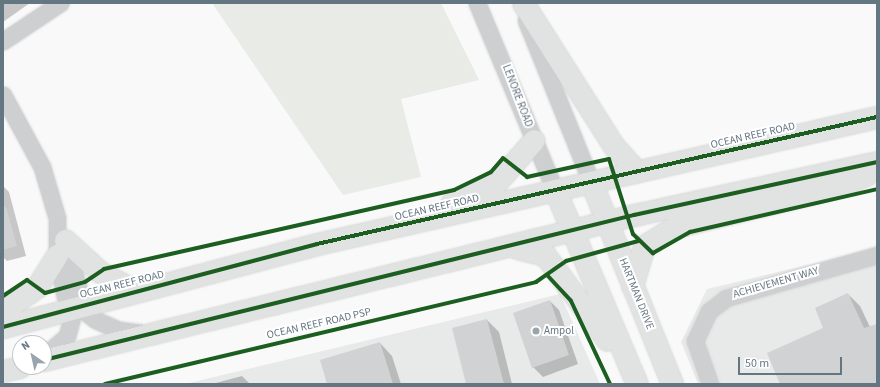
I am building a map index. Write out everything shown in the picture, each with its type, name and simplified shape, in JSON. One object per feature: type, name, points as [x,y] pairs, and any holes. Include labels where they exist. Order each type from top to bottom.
[{"type":"main road","points":[[524,3],[613,145],[637,172]]},
{"type":"main road","name":"OCEAN REEF ROAD","points":[[3,327],[76,305],[317,244],[877,117]]},
{"type":"main road","points":[[317,244],[484,190],[507,174],[534,140]]},
{"type":"main road","points":[[52,358],[512,247],[608,222],[877,162]]},
{"type":"main road","points":[[632,286],[644,246],[674,227],[834,188],[877,171]]},
{"type":"main road","name":"HARTMAN DRIVE","points":[[591,182],[672,384]]},
{"type":"main road","points":[[555,190],[574,231],[637,384]]},
{"type":"main road","points":[[3,311],[37,287],[60,241],[100,272],[135,290]]},
{"type":"main road","points":[[512,247],[545,254],[595,319],[633,384]]},
{"type":"street","points":[[3,41],[60,3]]},
{"type":"street","name":"LENORE ROAD","points":[[477,3],[555,190]]},
{"type":"street","points":[[520,3],[591,182]]},
{"type":"street","points":[[3,95],[42,167],[60,241],[79,291],[67,336],[52,349]]},
{"type":"street","name":"ACHIEVEMENT WAY","points":[[710,384],[695,342],[709,311],[726,298],[877,255]]},
{"type":"street","points":[[76,305],[87,316],[118,330],[148,334]]},
{"type":"shaded area","points":[[212,3],[441,3],[479,80],[401,99],[421,177],[343,195]]},
{"type":"shaded area","points":[[877,248],[877,384],[698,384],[681,342],[707,289]]},
{"type":"shaded area","points":[[560,294],[600,384],[185,384]]},
{"type":"building","points":[[3,207],[6,207],[17,246],[3,250]]},
{"type":"building","points":[[848,293],[864,328],[877,324],[877,384],[780,384],[767,353],[823,328],[815,308]]},
{"type":"building","points":[[550,300],[569,355],[532,368],[513,313]]},
{"type":"building","points":[[487,319],[504,384],[466,384],[452,328]]},
{"type":"building","points":[[380,342],[393,384],[327,384],[320,360]]},
{"type":"cycle path","points":[[3,327],[317,244],[877,117]]},
{"type":"cycle path","points":[[3,296],[27,280],[45,293],[85,282],[104,269],[454,190],[491,172],[503,158],[527,177],[609,159],[633,234],[653,253],[690,232],[877,189]]},
{"type":"cycle path","points":[[52,358],[634,215],[877,162]]},
{"type":"cycle path","name":"OCEAN REEF ROAD PSP","points":[[105,384],[536,282],[566,261],[638,241]]},
{"type":"cycle path","points":[[547,275],[571,301],[610,384]]},
{"type":"place","name":"Ampol","points":[[536,331]]}]
